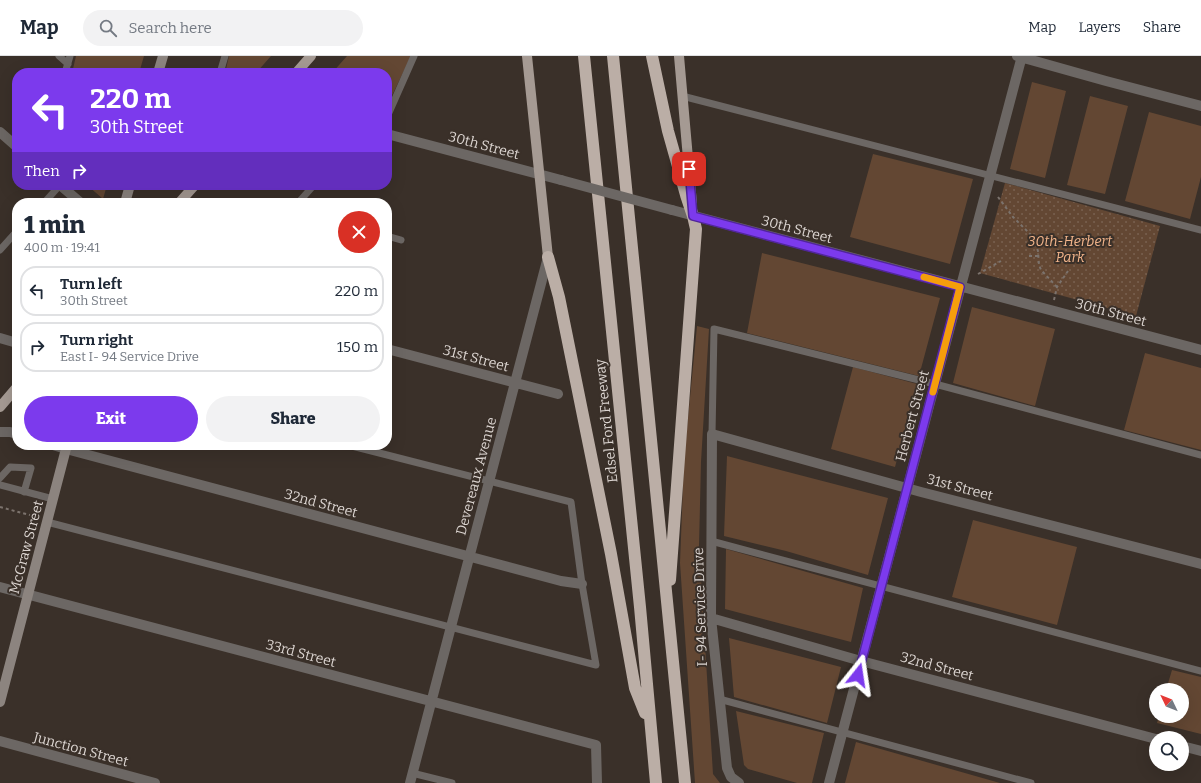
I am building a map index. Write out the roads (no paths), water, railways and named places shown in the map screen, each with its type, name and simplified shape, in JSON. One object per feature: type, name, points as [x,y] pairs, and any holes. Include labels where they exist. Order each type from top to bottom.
[{"type":"highway","name":"Edsel Ford Freeway","points":[[584,56],[640,607],[656,783]]},
{"type":"highway","points":[[613,56],[685,783]]},
{"type":"highway","points":[[652,56],[668,131],[696,229],[681,414],[672,562],[667,603]]},
{"type":"highway","points":[[548,257],[558,297],[609,546],[635,688],[650,729]]},
{"type":"main road","points":[[300,68],[311,56]]},
{"type":"main road","name":"Devereaux Avenue","points":[[527,56],[548,257]]},
{"type":"main road","points":[[679,56],[693,216]]},
{"type":"main road","points":[[183,198],[191,190]]},
{"type":"main road","points":[[0,407],[12,393]]},
{"type":"street","points":[[159,68],[163,56]]},
{"type":"street","points":[[1020,56],[1201,106]]},
{"type":"street","name":"Herbert Street","points":[[829,783],[990,176],[1020,56]]},
{"type":"street","points":[[0,132],[12,143]]},
{"type":"street","name":"30th Street","points":[[392,135],[1201,350]]},
{"type":"street","points":[[66,190],[75,198]]},
{"type":"street","name":"Devereaux Avenue","points":[[411,778],[548,257]]},
{"type":"street","points":[[0,338],[12,342]]},
{"type":"street","name":"31st Street","points":[[392,350],[558,394]]},
{"type":"street","points":[[0,432],[12,433]]},
{"type":"street","name":"31st Street","points":[[712,434],[907,488],[1201,564]]},
{"type":"street","name":"I- 94 Service Drive","points":[[712,434],[711,618],[727,768],[735,780]]},
{"type":"street","name":"McGraw Street","points":[[0,702],[65,450]]},
{"type":"street","name":"32nd Street","points":[[77,450],[469,557],[561,581],[582,584]]},
{"type":"street","name":"33rd Street","points":[[0,587],[596,745],[597,783]]},
{"type":"street","name":"32nd Street","points":[[711,618],[861,661],[1149,737]]},
{"type":"street","name":"Junction Street","points":[[0,741],[134,780],[155,783]]},
{"type":"street","points":[[1189,748],[1201,751]]},
{"type":"lane","points":[[59,56],[68,64]]},
{"type":"lane","points":[[67,68],[70,56]]},
{"type":"lane","points":[[221,68],[225,56]]},
{"type":"lane","points":[[392,106],[414,56]]},
{"type":"lane","points":[[682,96],[1201,230]]},
{"type":"lane","points":[[48,198],[56,190]]},
{"type":"lane","points":[[302,198],[310,190]]},
{"type":"lane","points":[[0,250],[12,237]]},
{"type":"lane","points":[[392,237],[401,240]]},
{"type":"lane","points":[[712,434],[714,329],[935,384],[1201,455]]},
{"type":"lane","points":[[47,522],[596,665],[582,584],[571,502],[368,450]]},
{"type":"lane","points":[[0,478],[10,467],[31,468],[24,492]]},
{"type":"lane","points":[[0,485],[53,499]]},
{"type":"lane","points":[[711,541],[1201,671]]},
{"type":"lane","points":[[719,699],[1031,783]]},
{"type":"lane","points":[[411,778],[452,783]]},
{"type":"park label","name":"30th-Herbert Park","points":[[1070,250]]}]
